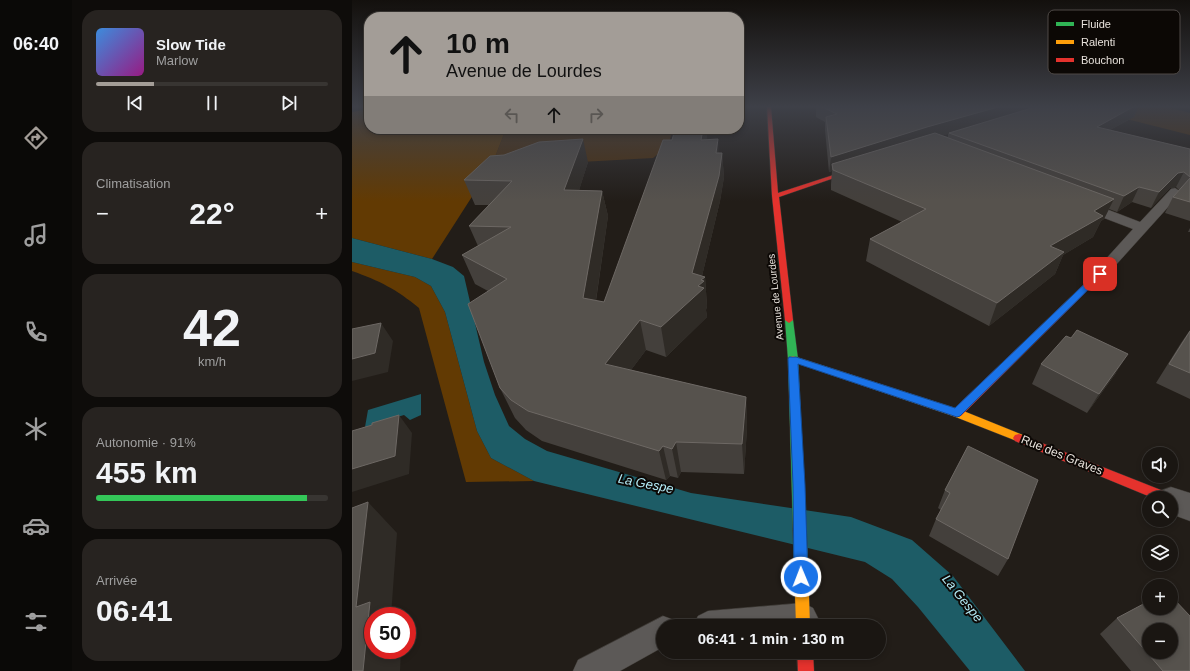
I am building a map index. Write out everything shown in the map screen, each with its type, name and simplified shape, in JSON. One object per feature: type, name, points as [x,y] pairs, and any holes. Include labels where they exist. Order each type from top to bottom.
[{"type":"main road","name":"Avenue de Lourdes","points":[[771,138],[775,196],[792,359],[799,485],[803,619]]},
{"type":"main road","points":[[775,196],[871,164]]},
{"type":"main road","points":[[957,413],[1100,274]]},
{"type":"main road","name":"Rue des Graves","points":[[792,359],[957,413],[1150,491]]},
{"type":"main road","points":[[805,659],[806,671]]},
{"type":"street","points":[[1178,503],[1190,508]]},
{"type":"lane","points":[[1100,274],[1176,192]]},
{"type":"lane","points":[[1069,199],[1142,228]]},
{"type":"lane","points":[[589,671],[656,635]]},
{"type":"shaded area","points":[[352,138],[502,138],[491,167],[432,259],[352,238]]},
{"type":"shaded area","points":[[502,138],[670,138],[668,146],[653,158],[491,167]]},
{"type":"shaded area","points":[[352,262],[415,277],[431,286],[445,312],[477,431],[491,458],[534,481],[466,482],[419,308],[387,286],[352,271]]},
{"type":"water","name":"La Gespe","points":[[352,238],[432,259],[453,267],[464,276],[484,362],[495,395],[509,426],[525,439],[547,451],[691,493],[851,517],[912,540],[953,576],[1025,671],[970,671],[918,607],[892,579],[865,562],[534,481],[491,458],[477,431],[445,312],[431,286],[415,277],[352,262]]},
{"type":"water","points":[[421,394],[421,415],[410,420],[404,415],[365,427],[368,410]]},
{"type":"building","points":[[672,138],[701,138],[701,140],[718,139],[716,153],[722,153],[719,176],[692,273],[705,277],[701,280],[704,281],[698,286],[704,288],[661,327],[640,320],[605,364],[746,397],[742,444],[676,442],[672,449],[663,446],[659,451],[528,411],[511,400],[500,388],[468,304],[507,279],[462,255],[511,227],[469,226],[512,181],[464,180],[490,156],[504,155],[539,142],[583,139],[564,190],[602,191],[583,298],[604,302],[663,140],[672,140]]},
{"type":"building","points":[[829,138],[891,138],[831,157]]},
{"type":"building","points":[[917,138],[949,138],[1114,199],[1094,211],[1103,216],[1050,246],[1064,252],[997,303],[870,239],[926,209],[833,170],[832,164]]},
{"type":"building","points":[[964,138],[1145,138],[1190,149],[1190,177],[1184,172],[1178,173],[1159,192],[1139,187],[1124,196]]},
{"type":"building","points":[[1190,178],[1190,202],[1173,197]]},
{"type":"building","points":[[381,323],[375,353],[352,359],[352,329]]},
{"type":"building","points":[[1077,330],[1128,354],[1099,394],[1041,364],[1066,336],[1071,338]]},
{"type":"building","points":[[1190,331],[1190,373],[1169,364]]},
{"type":"building","points":[[399,415],[395,456],[352,469],[352,431]]},
{"type":"building","points":[[968,446],[1038,480],[1008,559],[936,519],[950,493],[945,490]]},
{"type":"building","points":[[368,502],[356,607],[370,602],[369,607],[364,607],[363,671],[352,671],[352,508]]},
{"type":"building","points":[[1178,603],[1190,616],[1190,671],[1163,671],[1153,659],[1178,659],[1178,623],[1142,623],[1142,647],[1117,618],[1142,605],[1142,615],[1178,615]]},
{"type":"traffic: fast","points":[[789,320],[793,359],[801,565]]},
{"type":"traffic: slow","points":[[793,359],[957,413],[1019,438]]},
{"type":"traffic: slow","points":[[801,565],[803,619]]},
{"type":"traffic: jam","points":[[771,138],[776,205],[789,320]]},
{"type":"traffic: jam","points":[[775,196],[860,168]]},
{"type":"traffic: jam","points":[[957,413],[1100,274]]},
{"type":"traffic: jam","points":[[1019,438],[1150,491]]},
{"type":"traffic: jam","points":[[805,659],[806,671]]},
{"type":"route","points":[[801,577],[799,485],[792,359],[957,413],[1100,274]]}]
